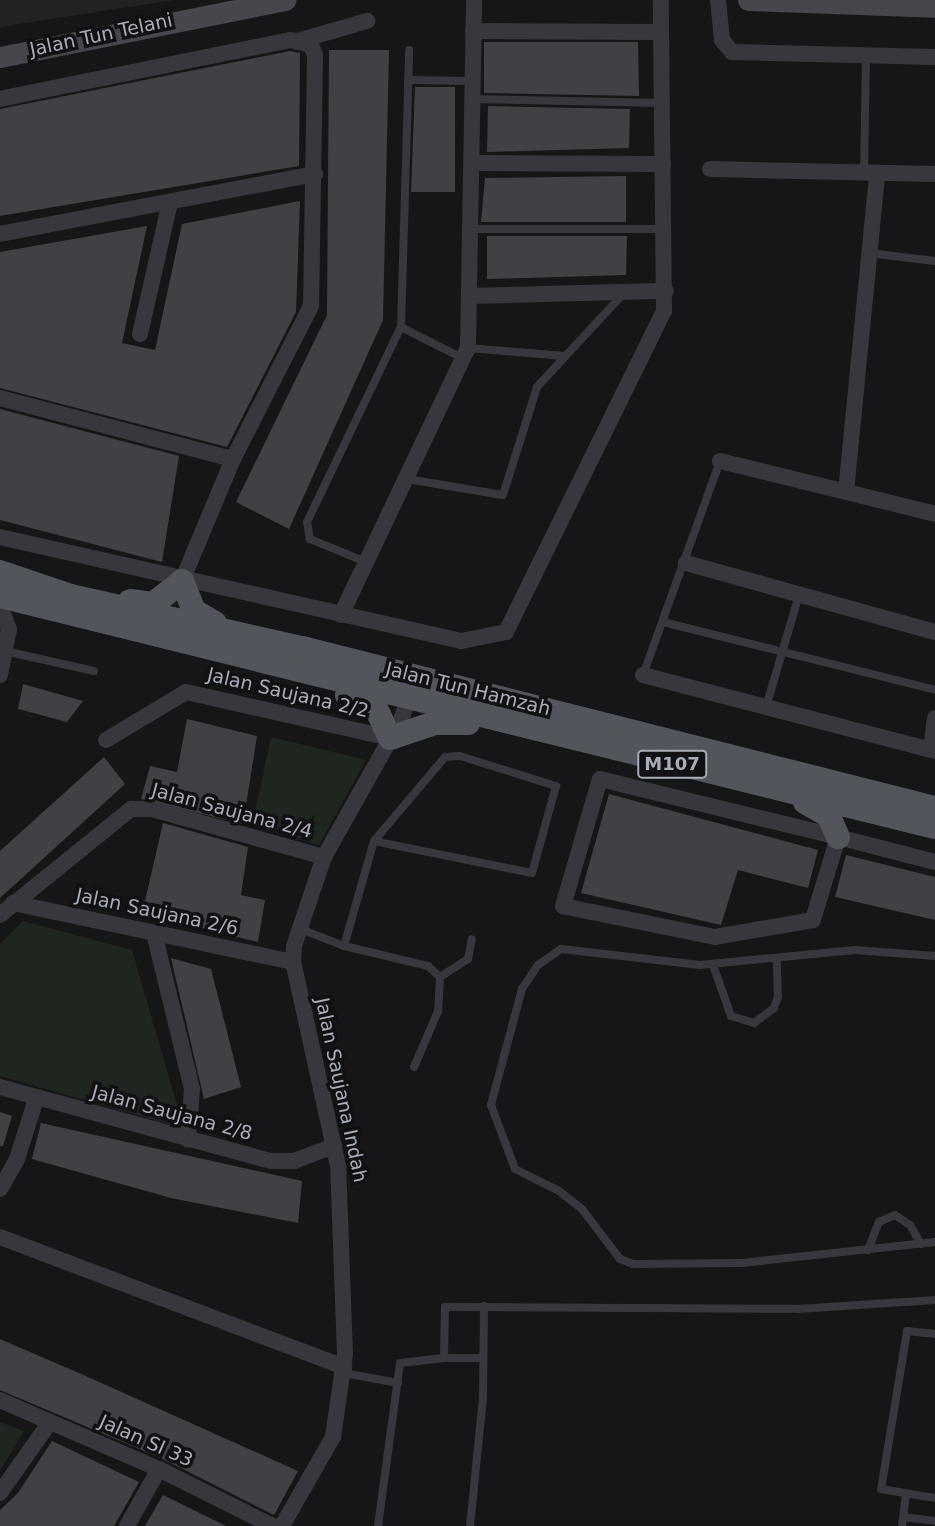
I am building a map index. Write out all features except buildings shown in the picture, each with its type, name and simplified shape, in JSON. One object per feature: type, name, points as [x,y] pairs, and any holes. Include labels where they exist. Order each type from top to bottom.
[{"type":"main road","points":[[0,571],[153,604],[182,580],[194,611],[215,622],[302,648]]},
{"type":"main road","name":"Jalan Tun Hamzah","points":[[0,571],[71,596],[302,648],[577,741],[935,827]]},
{"type":"main road","name":"Jalan Tun Hamzah","points":[[0,596],[237,658],[412,687],[935,808]]},
{"type":"main road","points":[[237,658],[366,701],[374,706],[390,738],[415,727],[457,722],[577,741]]},
{"type":"main road","points":[[750,783],[817,807],[829,816],[838,837],[863,822],[935,827]]},
{"type":"street","name":"Jalan Tun Telani","points":[[0,57],[285,0]]},
{"type":"street","points":[[341,615],[466,353],[474,0]]},
{"type":"street","points":[[0,537],[461,641],[506,632],[661,322],[666,291],[661,0]]},
{"type":"street","points":[[718,0],[722,40],[732,52],[935,57]]},
{"type":"street","points":[[748,0],[935,7]]},
{"type":"street","points":[[0,99],[301,40],[367,21]]},
{"type":"street","points":[[473,31],[662,32]]},
{"type":"street","points":[[182,580],[233,459],[311,306],[315,55],[301,40]]},
{"type":"street","points":[[472,163],[663,164]]},
{"type":"street","points":[[710,169],[935,174]]},
{"type":"street","points":[[846,492],[869,253],[870,173]]},
{"type":"street","points":[[0,234],[315,174]]},
{"type":"street","points":[[140,334],[170,202]]},
{"type":"street","points":[[469,296],[666,291]]},
{"type":"street","points":[[0,398],[233,459]]},
{"type":"street","points":[[720,461],[935,514]]},
{"type":"street","points":[[686,563],[935,632]]},
{"type":"street","points":[[0,606],[9,629]]},
{"type":"street","points":[[0,675],[2,651],[9,629],[24,615],[47,607]]},
{"type":"street","points":[[643,675],[933,750],[935,718]]},
{"type":"street","name":"Jalan Saujana Indah","points":[[282,1526],[333,1437],[344,1370],[341,1187],[293,962],[298,928],[324,857],[390,738],[412,687]]},
{"type":"street","name":"Jalan Saujana 2/2","points":[[106,740],[186,692],[390,738]]},
{"type":"street","points":[[838,837],[813,920],[715,936],[563,906],[600,779],[838,837],[935,862]]},
{"type":"street","name":"Jalan Saujana 2/4","points":[[0,915],[131,809],[152,809],[324,857]]},
{"type":"street","name":"Jalan Saujana 2/6","points":[[13,903],[293,962]]},
{"type":"street","points":[[154,933],[192,1089],[188,1140]]},
{"type":"street","name":"Jalan Saujana 2/8","points":[[0,1087],[188,1140],[283,1162],[334,1146]]},
{"type":"street","points":[[0,1189],[16,1159],[36,1099]]},
{"type":"street","points":[[0,1237],[344,1370]]},
{"type":"street","name":"Jalan SI 33","points":[[0,1400],[159,1469],[273,1526]]},
{"type":"street","points":[[0,1493],[50,1422]]},
{"type":"street","points":[[127,1526],[159,1469]]},
{"type":"lane","points":[[366,562],[310,539],[307,522],[401,327],[409,50]]},
{"type":"lane","points":[[866,55],[870,173]]},
{"type":"lane","points":[[408,80],[472,81]]},
{"type":"lane","points":[[472,99],[662,103]]},
{"type":"lane","points":[[470,229],[665,229]]},
{"type":"lane","points":[[869,253],[935,261]]},
{"type":"lane","points":[[407,479],[503,495],[532,397],[565,356],[625,292]]},
{"type":"lane","points":[[401,327],[466,353],[565,356]]},
{"type":"lane","points":[[643,675],[686,563],[720,461]]},
{"type":"lane","points":[[766,707],[799,595]]},
{"type":"lane","points":[[663,622],[935,690]]},
{"type":"lane","points":[[2,651],[94,671]]},
{"type":"lane","points":[[344,946],[374,841],[451,755],[556,786],[532,873],[374,841]]},
{"type":"lane","points":[[298,928],[344,946],[428,966],[440,977]]},
{"type":"lane","points":[[440,977],[468,959],[472,939]]},
{"type":"lane","points":[[935,956],[855,950],[713,965],[561,949],[538,965],[522,989],[491,1105],[515,1170],[559,1191],[582,1209],[620,1259],[633,1264],[742,1263],[935,1242]]},
{"type":"lane","points":[[713,965],[731,1016],[754,1023],[774,1008],[778,997],[777,960]]},
{"type":"lane","points":[[414,1067],[438,1011],[440,977]]},
{"type":"lane","points":[[868,1250],[879,1222],[895,1215],[910,1224],[921,1244]]},
{"type":"lane","points":[[443,1358],[444,1307],[798,1309],[935,1300]]},
{"type":"lane","points":[[470,1526],[484,1358],[484,1307]]},
{"type":"lane","points":[[935,1334],[907,1331],[881,1489],[935,1498]]},
{"type":"lane","points":[[378,1526],[400,1363],[443,1358],[484,1358]]},
{"type":"lane","points":[[344,1370],[398,1383]]},
{"type":"lane","points":[[906,1494],[903,1521],[935,1521]]},
{"type":"shaded area","points":[[0,0],[174,0],[0,27]]},
{"type":"shaded area","points":[[271,737],[366,760],[319,845],[252,826]]},
{"type":"shaded area","points":[[23,921],[132,950],[178,1108],[175,1126],[0,1076],[0,944]]},
{"type":"shaded area","points":[[0,1422],[24,1431],[0,1471]]}]
